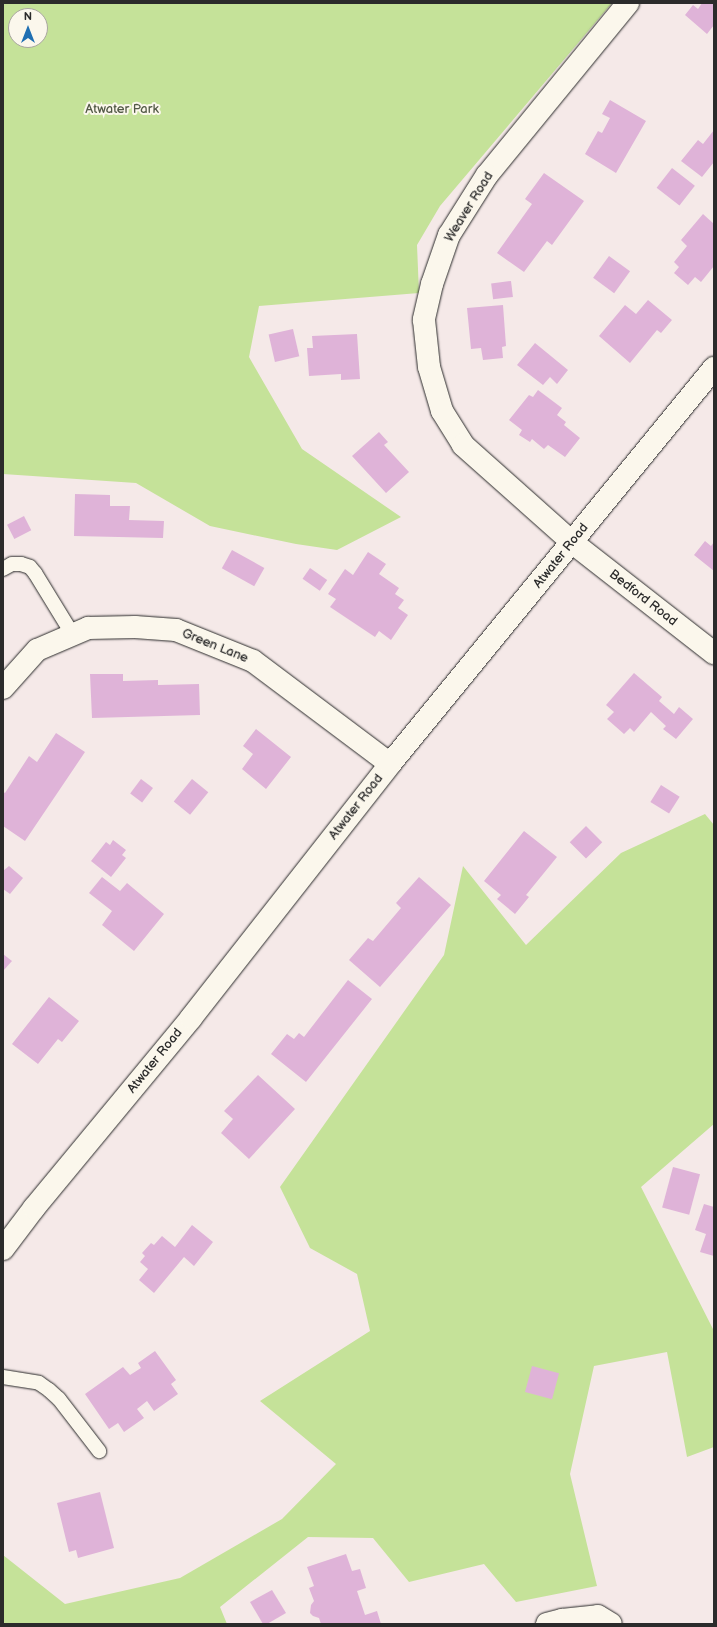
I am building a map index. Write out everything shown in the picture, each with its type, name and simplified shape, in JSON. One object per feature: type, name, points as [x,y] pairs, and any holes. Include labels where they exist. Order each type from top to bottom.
[{"type":"street","name":"Weaver Road","points":[[572,543],[463,445],[442,411],[429,367],[424,320],[432,284],[449,235],[487,175],[628,3]]},
{"type":"street","name":"Atwater Road","points":[[3,1249],[39,1202],[191,1018],[390,764],[714,368]]},
{"type":"street","name":"Bedford Road","points":[[572,543],[714,653]]},
{"type":"street","name":"Green Lane","points":[[3,688],[37,650],[88,628],[135,627],[176,630],[253,661],[390,764]]},
{"type":"street","points":[[547,1624],[562,1620],[598,1616],[611,1624]]},
{"type":"lane","points":[[3,569],[12,564],[21,564],[30,567],[73,635]]},
{"type":"lane","points":[[3,1377],[40,1383],[63,1404],[99,1451]]},
{"type":"green space","name":"Atwater Park","points":[[3,3],[612,3],[440,206],[417,245],[419,293],[259,306],[249,357],[302,449],[401,517],[337,550],[296,544],[210,526],[136,483],[3,474]]},
{"type":"green space","points":[[705,814],[714,825],[714,1124],[641,1187],[714,1331],[714,1447],[687,1457],[667,1352],[594,1366],[570,1474],[597,1586],[516,1602],[484,1564],[409,1582],[373,1538],[308,1537],[220,1607],[227,1624],[3,1624],[3,1555],[65,1604],[180,1578],[282,1519],[336,1464],[260,1401],[370,1331],[357,1274],[310,1248],[280,1187],[444,955],[463,866],[526,945],[621,853]]},
{"type":"building","points":[[702,3],[714,3],[714,25],[707,34],[685,15],[693,5],[698,9]]},
{"type":"building","points":[[610,100],[646,121],[616,173],[585,154],[598,131],[602,133],[610,118],[602,114]]},
{"type":"building","points":[[714,130],[714,162],[702,177],[681,161],[698,140],[703,144]]},
{"type":"building","points":[[672,168],[695,186],[679,206],[657,188]]},
{"type":"building","points":[[544,173],[584,201],[552,245],[547,241],[524,272],[497,253],[532,204],[525,199]]},
{"type":"building","points":[[703,214],[714,224],[714,266],[701,282],[695,277],[688,285],[674,273],[679,267],[674,262],[687,246],[681,240]]},
{"type":"building","points":[[609,256],[630,271],[614,293],[593,278]]},
{"type":"building","points":[[511,281],[513,297],[493,299],[491,283]]},
{"type":"building","points":[[648,300],[672,320],[661,333],[657,330],[630,363],[599,336],[625,305],[636,314]]},
{"type":"building","points":[[503,305],[506,346],[502,347],[503,358],[483,360],[481,348],[471,349],[467,308]]},
{"type":"building","points":[[293,329],[299,356],[275,362],[269,335]]},
{"type":"building","points":[[357,334],[360,379],[341,380],[341,374],[309,376],[307,348],[313,348],[312,336]]},
{"type":"building","points":[[535,343],[568,370],[557,384],[550,377],[543,385],[517,365]]},
{"type":"building","points":[[538,390],[562,408],[557,415],[566,422],[564,425],[580,438],[565,457],[548,445],[544,449],[532,439],[530,442],[519,435],[522,430],[509,420],[529,395],[533,397]]},
{"type":"building","points":[[379,432],[388,442],[384,445],[409,472],[386,493],[352,456]]},
{"type":"building","points":[[75,494],[110,495],[110,506],[130,506],[129,520],[164,521],[163,538],[74,536]]},
{"type":"building","points":[[24,516],[31,530],[14,539],[7,525]]},
{"type":"building","points":[[705,541],[711,546],[714,542],[714,571],[694,555]]},
{"type":"building","points":[[232,550],[264,568],[254,586],[222,568]]},
{"type":"building","points":[[368,552],[386,564],[379,574],[399,588],[395,594],[404,600],[398,608],[408,615],[391,640],[379,631],[375,637],[330,607],[336,599],[328,594],[345,569],[353,575]]},
{"type":"building","points":[[310,568],[327,580],[320,591],[303,579]]},
{"type":"building","points":[[634,673],[662,697],[659,701],[674,714],[679,707],[693,719],[676,739],[663,729],[666,726],[651,712],[634,732],[630,728],[624,734],[607,719],[614,712],[606,705]]},
{"type":"building","points":[[90,674],[123,674],[123,681],[158,680],[158,685],[199,684],[200,715],[92,718]]},
{"type":"building","points":[[256,729],[291,757],[266,789],[242,769],[253,754],[243,746]]},
{"type":"building","points":[[56,733],[85,752],[25,841],[3,826],[3,792],[5,793],[29,756],[37,762]]},
{"type":"building","points":[[141,779],[153,788],[142,802],[130,793]]},
{"type":"building","points":[[192,779],[208,792],[190,815],[174,802]]},
{"type":"building","points":[[661,785],[680,797],[669,814],[650,802]]},
{"type":"building","points":[[586,826],[602,842],[586,859],[570,842]]},
{"type":"building","points":[[524,831],[557,857],[526,895],[529,897],[515,914],[497,899],[501,895],[484,881]]},
{"type":"building","points":[[113,840],[126,850],[122,855],[126,858],[111,877],[91,861],[106,842],[110,845]]},
{"type":"building","points":[[9,866],[23,878],[10,894],[3,889],[3,871]]},
{"type":"building","points":[[102,877],[120,891],[127,883],[164,914],[134,951],[102,925],[112,911],[89,893]]},
{"type":"building","points":[[419,877],[451,905],[380,987],[349,960],[368,938],[373,941],[401,908],[396,903]]},
{"type":"building","points":[[3,954],[12,961],[3,971]]},
{"type":"building","points":[[348,980],[372,999],[306,1082],[271,1054],[287,1034],[294,1039],[299,1033],[304,1037]]},
{"type":"building","points":[[49,997],[79,1021],[62,1042],[58,1039],[38,1064],[12,1044]]},
{"type":"building","points":[[258,1075],[295,1109],[249,1159],[221,1133],[233,1119],[224,1111]]},
{"type":"building","points":[[673,1167],[700,1174],[689,1215],[662,1208]]},
{"type":"building","points":[[704,1204],[714,1207],[714,1256],[700,1252],[706,1234],[695,1230]]},
{"type":"building","points":[[192,1225],[213,1242],[194,1266],[184,1257],[154,1293],[139,1280],[148,1269],[140,1262],[145,1256],[142,1253],[151,1243],[154,1245],[162,1236],[175,1247]]},
{"type":"building","points":[[155,1351],[176,1380],[171,1384],[178,1394],[154,1411],[147,1401],[137,1409],[144,1418],[124,1432],[118,1423],[109,1429],[85,1394],[123,1367],[130,1375],[141,1368],[138,1363]]},
{"type":"building","points":[[532,1366],[559,1373],[552,1399],[525,1392]]},
{"type":"building","points":[[100,1492],[114,1548],[78,1558],[76,1550],[69,1552],[57,1503]]},
{"type":"building","points":[[346,1554],[352,1571],[360,1569],[366,1588],[357,1591],[365,1615],[377,1611],[381,1624],[321,1624],[319,1618],[310,1613],[311,1605],[314,1601],[309,1588],[314,1586],[307,1567]]},
{"type":"building","points":[[272,1590],[286,1613],[267,1624],[263,1624],[250,1602]]}]
